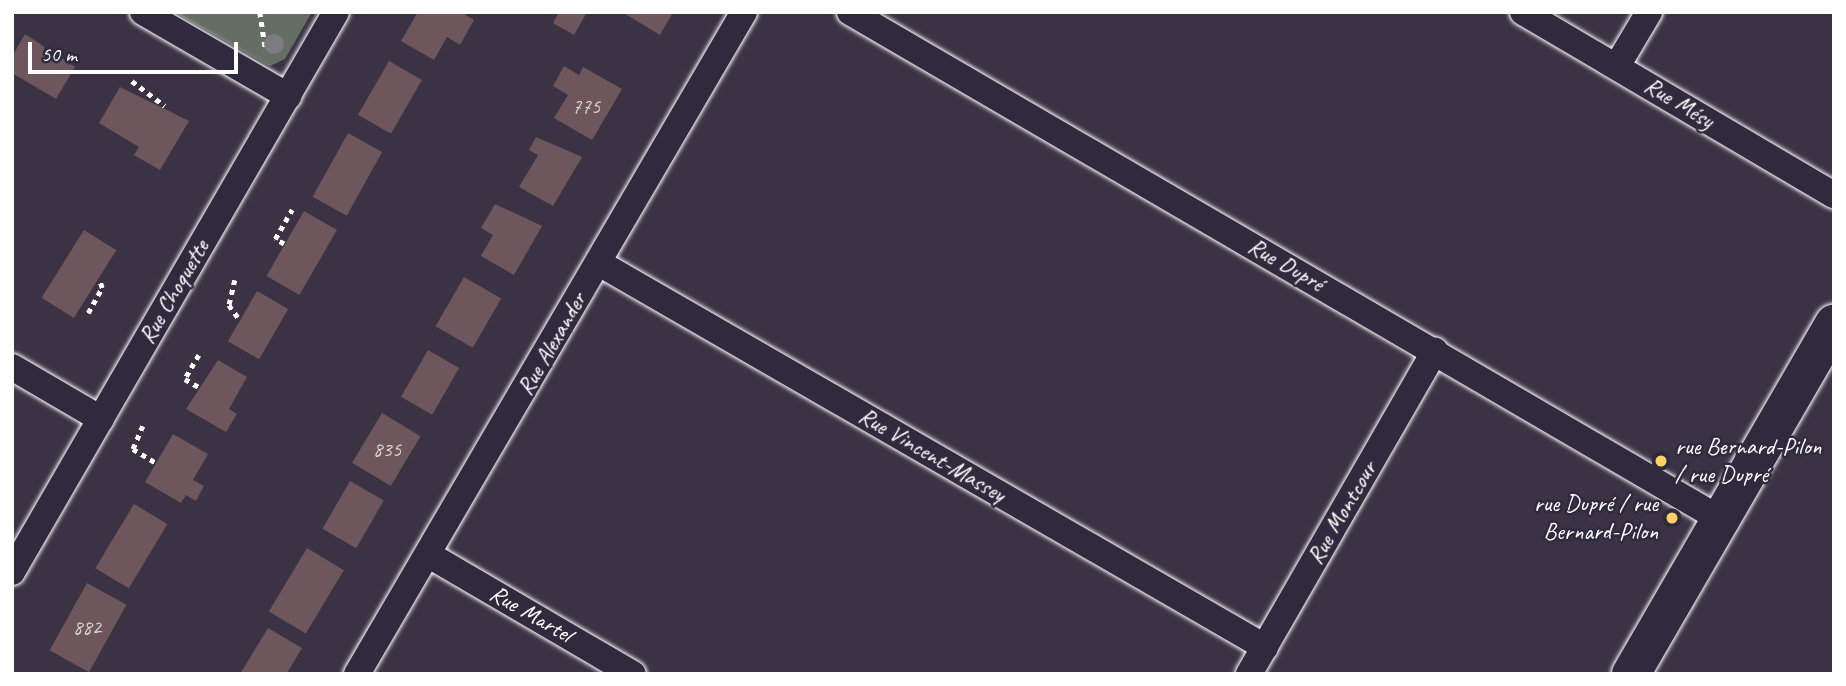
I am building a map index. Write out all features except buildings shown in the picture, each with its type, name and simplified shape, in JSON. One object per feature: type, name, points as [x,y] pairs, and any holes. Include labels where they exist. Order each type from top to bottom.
[{"type":"main road","points":[[1631,674],[1834,324]]},
{"type":"street","points":[[144,12],[288,96]]},
{"type":"street","name":"Rue Choquette","points":[[12,572],[336,12]]},
{"type":"street","name":"Rue Alexander","points":[[358,674],[744,12]]},
{"type":"street","name":"Rue Dupré","points":[[850,12],[1720,519]]},
{"type":"street","name":"Rue Mésy","points":[[1524,12],[1834,195]]},
{"type":"street","points":[[1617,66],[1648,12]]},
{"type":"street","name":"Rue Vincent-Massey","points":[[598,263],[1265,647]]},
{"type":"street","name":"Rue Montcour","points":[[1249,674],[1435,351]]},
{"type":"street","points":[[12,367],[101,419]]},
{"type":"street","name":"Rue Martel","points":[[429,555],[633,674]]},
{"type":"path","points":[[260,12],[268,60]]},
{"type":"path","points":[[132,81],[165,106]]},
{"type":"path","points":[[284,244],[275,239],[292,209]]},
{"type":"path","points":[[88,313],[102,288],[99,279]]},
{"type":"path","points":[[235,280],[229,305],[240,320]]},
{"type":"path","points":[[199,355],[185,379],[199,387]]},
{"type":"path","points":[[143,426],[133,449],[156,463]]},
{"type":"path","points":[[129,431],[137,435]]},
{"type":"green space","points":[[174,12],[312,12],[285,59],[270,66]]},
{"type":"place","name":"rue Bernard-Pilon / rue Dupré","points":[[1661,461]]},
{"type":"place","name":"rue Dupré / rue Bernard-Pilon","points":[[1672,518]]}]
